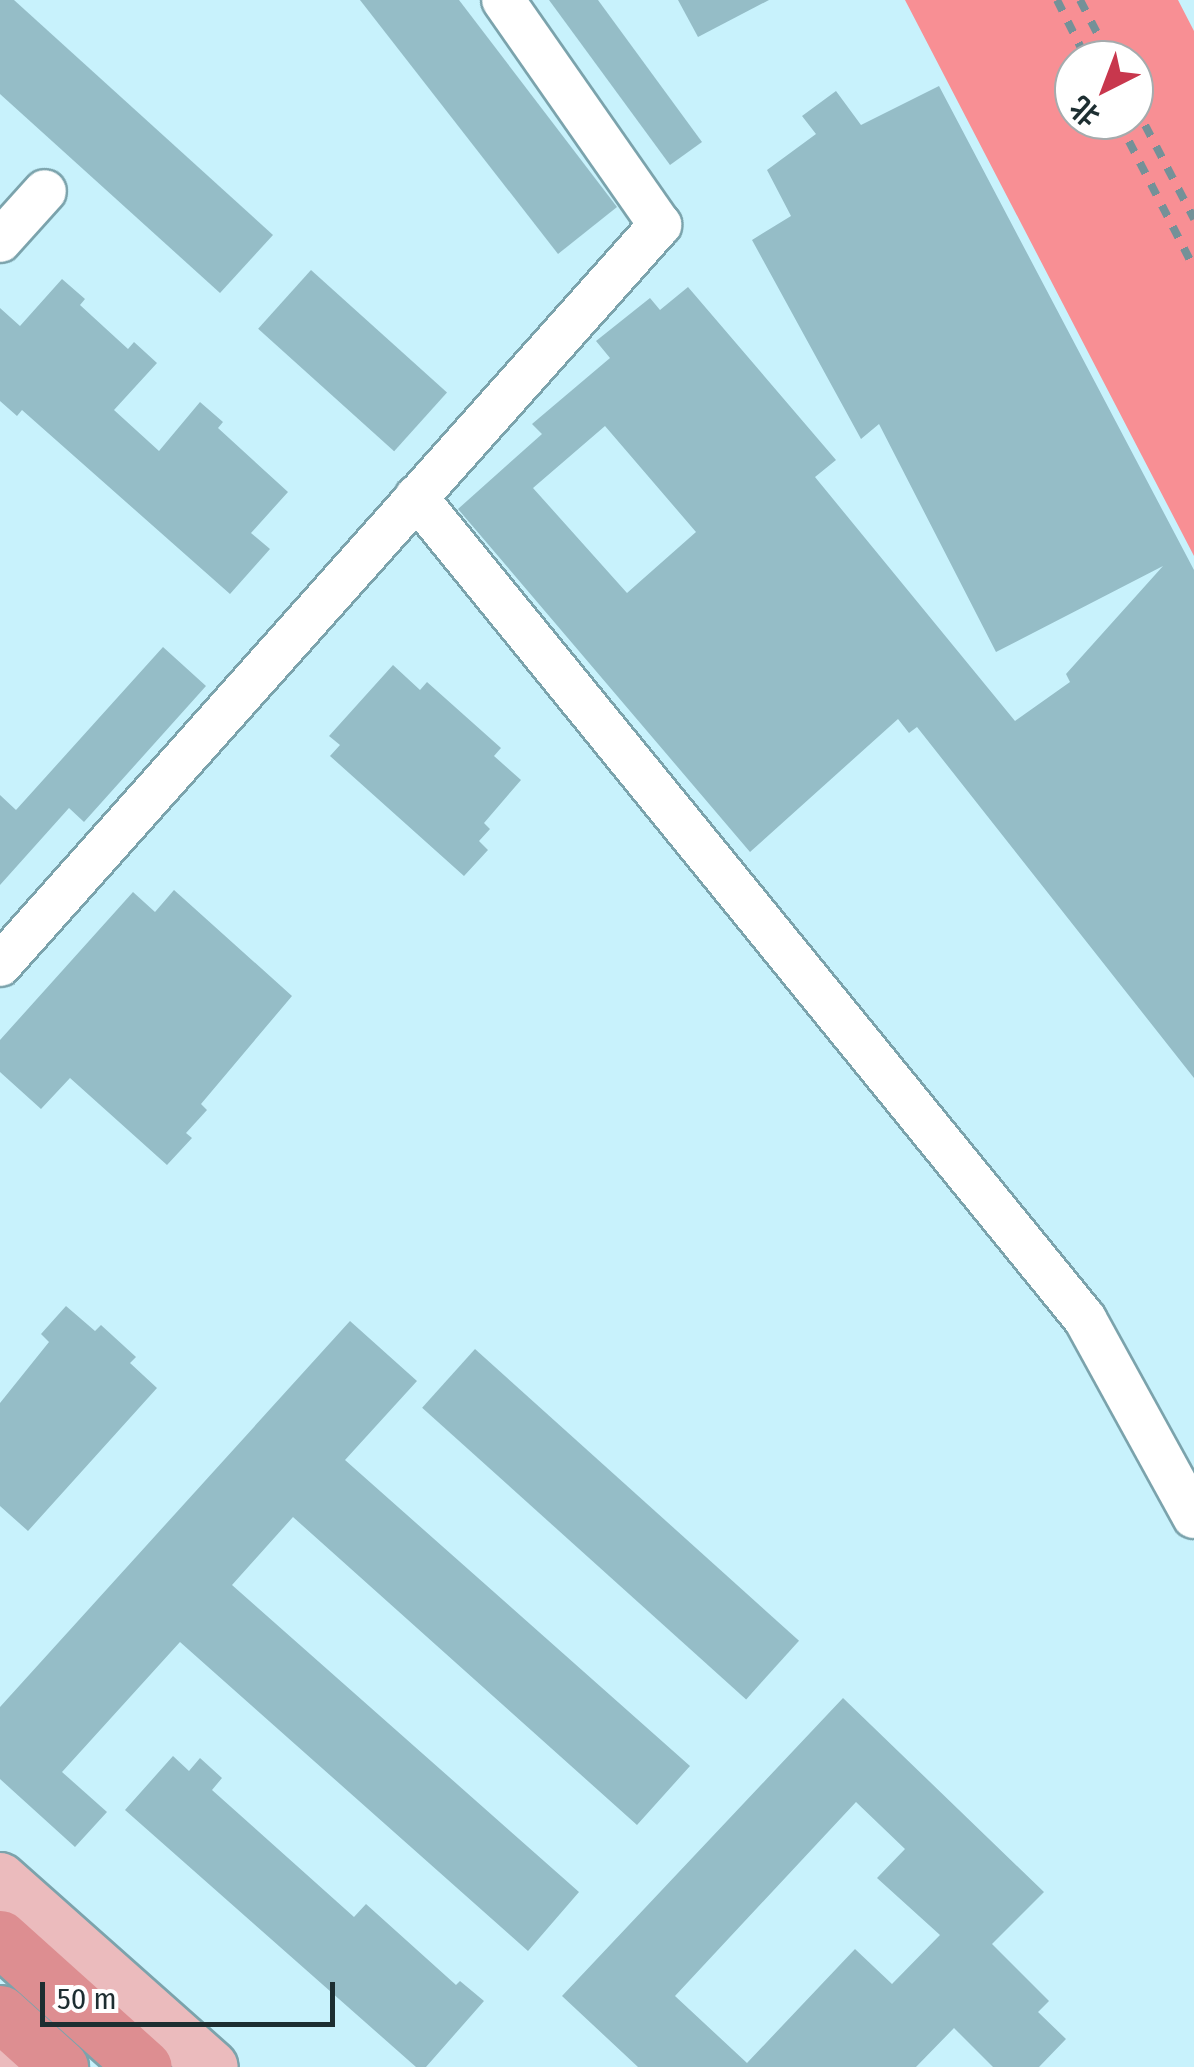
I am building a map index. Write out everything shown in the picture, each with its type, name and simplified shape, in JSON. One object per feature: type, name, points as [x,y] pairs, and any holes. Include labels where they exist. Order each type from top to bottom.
[{"type":"highway","points":[[0,1938],[144,2067]]},
{"type":"highway","points":[[0,2014],[60,2067]]},
{"type":"main road","points":[[0,1878],[212,2067]]},
{"type":"main road","points":[[0,2050],[19,2067]]},
{"type":"street","points":[[0,965],[660,225],[503,0]]},
{"type":"street","points":[[0,241],[45,191]]},
{"type":"street","points":[[416,497],[1085,1319],[1194,1517]]},
{"type":"shaded area","points":[[905,0],[1178,0],[1194,31],[1194,556]]},
{"type":"building","points":[[0,0],[14,0],[273,235],[220,293],[0,94]]},
{"type":"building","points":[[360,0],[459,0],[617,207],[558,254]]},
{"type":"building","points":[[549,0],[598,0],[702,142],[670,165]]},
{"type":"building","points":[[678,0],[769,0],[698,37]]},
{"type":"building","points":[[939,86],[1194,570],[1194,1078],[917,727],[909,733],[898,719],[750,852],[458,509],[542,434],[532,424],[610,358],[596,341],[650,298],[660,310],[688,287],[836,460],[815,477],[1015,721],[1070,682],[1066,674],[1163,566],[996,652],[879,424],[861,439],[752,240],[791,216],[767,170],[816,134],[802,116],[836,91],[861,125]],"holes":[[[605,426],[696,532],[627,593],[533,488]]]},
{"type":"building","points":[[311,270],[447,392],[394,451],[258,329]]},
{"type":"building","points":[[62,279],[85,299],[80,305],[128,349],[134,342],[157,363],[114,410],[159,451],[200,402],[223,422],[218,428],[288,492],[251,533],[270,549],[230,594],[22,410],[17,416],[0,401],[0,308],[20,326]]},
{"type":"building","points":[[163,647],[206,686],[84,822],[69,808],[0,885],[0,795],[16,810]]},
{"type":"building","points":[[393,665],[420,690],[427,682],[501,748],[494,756],[521,780],[484,823],[490,829],[479,841],[488,850],[464,876],[330,756],[340,745],[329,736]]},
{"type":"building","points":[[174,890],[292,996],[201,1104],[207,1110],[186,1133],[192,1138],[167,1165],[70,1078],[41,1109],[0,1072],[0,1040],[133,892],[155,912]]},
{"type":"building","points":[[66,1306],[95,1331],[101,1325],[136,1357],[130,1363],[157,1388],[28,1531],[0,1506],[0,1403],[49,1342],[41,1334]]},
{"type":"building","points":[[350,1321],[417,1381],[345,1460],[690,1766],[637,1825],[293,1517],[232,1585],[579,1892],[528,1951],[180,1642],[62,1772],[107,1812],[75,1847],[0,1779],[0,1707]]},
{"type":"building","points":[[475,1349],[799,1641],[746,1699],[422,1408]]},
{"type":"building","points":[[843,1698],[1044,1892],[992,1944],[1049,2001],[1038,2012],[1066,2039],[1039,2067],[993,2067],[954,2028],[916,2067],[638,2067],[562,1996]],"holes":[[[856,1802],[905,1849],[877,1878],[940,1935],[892,1984],[855,1949],[747,2063],[675,1996]]]},
{"type":"building","points":[[173,1756],[189,1771],[200,1758],[222,1778],[212,1790],[354,1917],[366,1904],[456,1985],[460,1981],[484,2001],[426,2067],[416,2067],[125,1810]]},
{"type":"railway","points":[[1057,0],[1077,40]]},
{"type":"railway","points":[[1080,0],[1101,40]]},
{"type":"railway","points":[[1128,140],[1194,268]]},
{"type":"railway","points":[[1153,140],[1194,219]]}]
